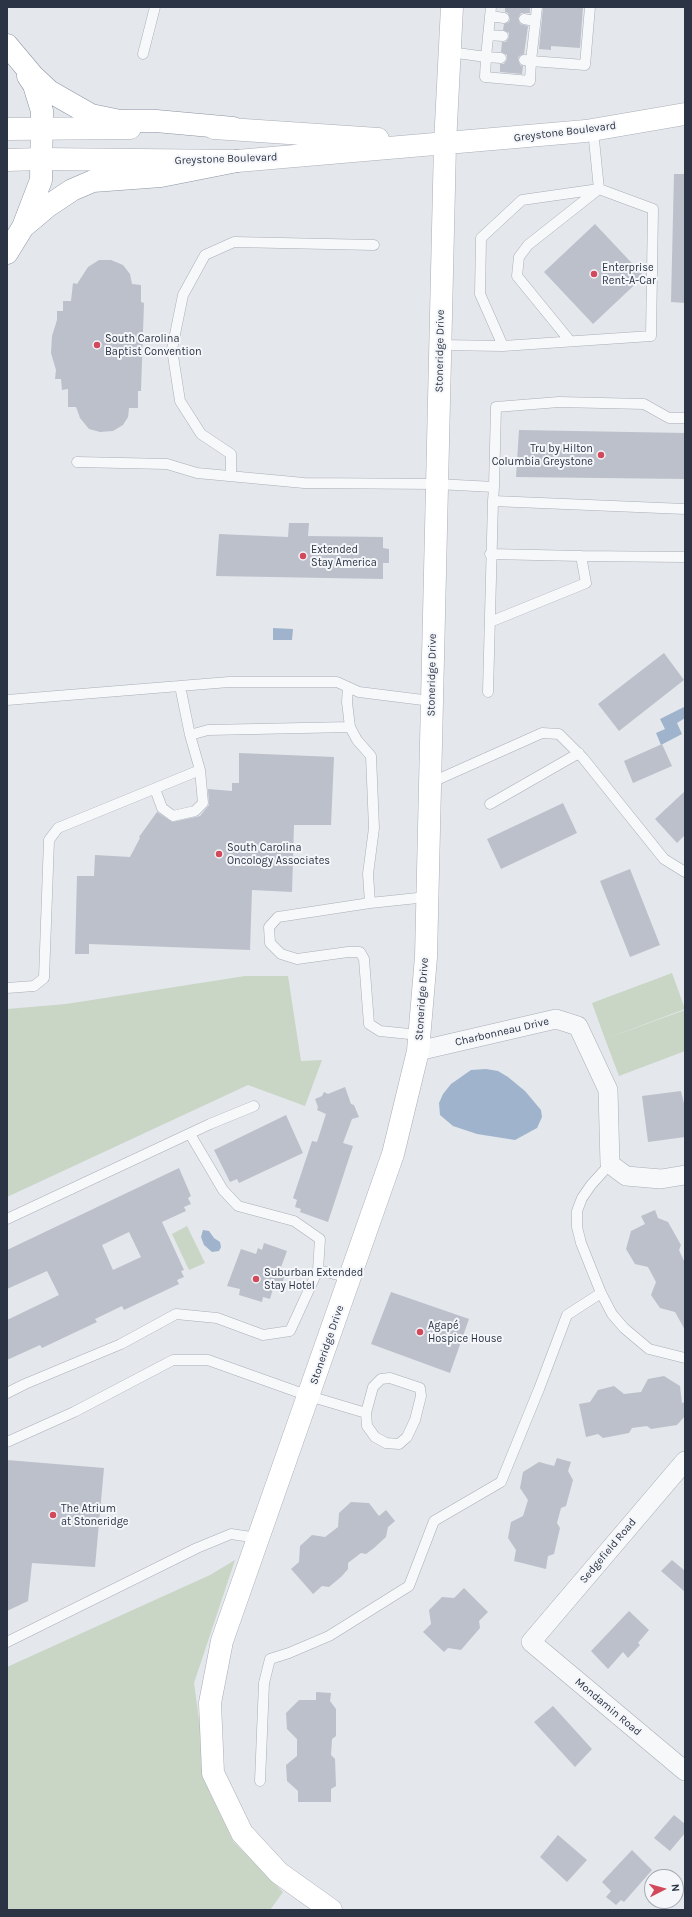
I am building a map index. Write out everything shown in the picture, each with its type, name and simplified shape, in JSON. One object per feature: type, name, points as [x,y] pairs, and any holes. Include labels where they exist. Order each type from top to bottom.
[{"type":"main road","name":"Stoneridge Drive","points":[[331,1910],[279,1873],[242,1834],[213,1772],[210,1703],[222,1641],[393,1154],[419,1043],[426,957],[445,144],[452,7]]},
{"type":"main road","points":[[11,50],[32,76],[49,91],[91,115],[120,121],[156,121],[233,128]]},
{"type":"main road","points":[[7,253],[23,228],[41,180],[42,111],[36,90],[11,50]]},
{"type":"main road","name":"Greystone Boulevard","points":[[7,160],[237,161],[593,130],[685,114]]},
{"type":"main road","name":"Greystone Boulevard","points":[[7,130],[42,128],[233,128],[445,144]]},
{"type":"main road","points":[[23,228],[48,206],[72,190],[93,181],[161,176],[237,161]]},
{"type":"street","name":"Charbonneau Drive","points":[[419,1043],[556,1019],[578,1026],[608,1090],[610,1164]]},
{"type":"street","points":[[610,1164],[626,1176],[661,1179],[685,1175]]},
{"type":"street","name":"Sedgefield Road","points":[[531,1642],[685,1460]]},
{"type":"street","name":"Mondamin Road","points":[[531,1642],[685,1771]]},
{"type":"lane","points":[[142,54],[155,7]]},
{"type":"lane","points":[[504,18],[491,12],[484,77],[530,81],[527,60],[537,7]]},
{"type":"lane","points":[[527,60],[585,65],[590,7]]},
{"type":"lane","points":[[524,19],[535,21]]},
{"type":"lane","points":[[488,35],[503,36]]},
{"type":"lane","points":[[450,52],[501,58]]},
{"type":"lane","points":[[593,130],[598,190]]},
{"type":"lane","points":[[570,341],[517,276],[518,258],[528,245],[598,190]]},
{"type":"lane","points":[[440,345],[502,346],[651,336],[653,209],[598,190],[522,200],[481,238],[480,294],[502,346]]},
{"type":"lane","points":[[232,476],[231,454],[202,434],[180,401],[172,349],[183,295],[205,255],[234,242],[374,245]]},
{"type":"lane","points":[[488,692],[490,554],[494,488],[496,407],[559,402],[644,404],[669,418],[685,418]]},
{"type":"lane","points":[[77,462],[167,464],[197,473],[304,483],[437,484],[494,488]]},
{"type":"lane","points":[[493,501],[685,509]]},
{"type":"lane","points":[[490,554],[685,557]]},
{"type":"lane","points":[[490,622],[586,583],[581,556]]},
{"type":"lane","points":[[7,700],[228,682],[337,682],[359,692],[432,701]]},
{"type":"lane","points":[[155,789],[162,808],[173,816],[195,811],[203,803],[200,770],[190,735],[180,686]]},
{"type":"lane","points":[[348,687],[347,702],[350,727],[371,756],[374,828],[368,874],[370,903]]},
{"type":"lane","points":[[190,735],[208,730],[350,727]]},
{"type":"lane","points":[[430,783],[542,733],[559,734],[579,753],[664,859],[685,872]]},
{"type":"lane","points":[[490,804],[579,753]]},
{"type":"lane","points":[[7,988],[34,986],[44,978],[49,840],[58,828],[200,770]]},
{"type":"lane","points":[[419,1043],[380,1031],[369,1024],[364,959],[360,952],[348,952],[297,959],[281,954],[270,943],[269,927],[278,917],[427,896]]},
{"type":"lane","points":[[7,1219],[254,1106]]},
{"type":"lane","points":[[7,1393],[121,1344],[176,1314],[217,1318],[263,1335],[290,1331],[318,1270],[320,1239],[294,1222],[238,1206],[223,1190],[190,1134]]},
{"type":"lane","points":[[610,1164],[591,1185],[582,1198],[577,1211],[577,1227],[581,1243],[601,1293],[612,1314],[639,1342],[649,1349],[685,1358]]},
{"type":"lane","points":[[318,1270],[350,1278]]},
{"type":"lane","points":[[260,1781],[264,1683],[270,1659],[289,1653],[329,1636],[409,1586],[434,1521],[501,1482],[567,1316],[601,1293]]},
{"type":"lane","points":[[7,1442],[74,1412],[173,1360],[208,1360],[309,1396],[366,1412]]},
{"type":"lane","points":[[390,1378],[420,1388],[421,1396],[415,1420],[407,1437],[399,1444],[386,1443],[375,1437],[368,1426],[366,1412],[373,1387],[381,1379],[390,1378]]},
{"type":"lane","points":[[7,1642],[197,1548],[231,1534],[258,1538]]},
{"type":"green space","points":[[672,973],[685,1009],[605,1039],[592,1003]]},
{"type":"green space","points":[[245,976],[288,976],[301,1061],[322,1060],[305,1106],[248,1085],[7,1197],[7,1009],[66,1004]]},
{"type":"green space","points":[[685,1010],[685,1051],[619,1076],[605,1039]]},
{"type":"green space","points":[[187,1226],[205,1263],[189,1270],[172,1234]]},
{"type":"green space","points":[[235,1560],[194,1683],[209,1791],[233,1841],[283,1892],[270,1910],[7,1910],[7,1667],[210,1575]]},
{"type":"water","points":[[273,628],[293,629],[292,640],[273,640]]},
{"type":"water","points":[[684,707],[685,718],[677,723],[682,734],[661,745],[656,733],[665,729],[660,719]]},
{"type":"water","points":[[486,1069],[498,1071],[525,1091],[541,1110],[542,1117],[537,1128],[515,1140],[477,1134],[453,1126],[440,1115],[439,1103],[443,1094],[451,1084],[471,1070]]},
{"type":"water","points":[[203,1230],[209,1231],[214,1238],[220,1242],[221,1247],[219,1251],[212,1252],[204,1245],[201,1237]]},
{"type":"building","points":[[505,7],[530,7],[530,13],[521,13],[518,18],[520,24],[528,26],[524,54],[519,56],[518,59],[520,65],[523,66],[522,74],[500,72],[500,64],[504,64],[507,59],[507,55],[501,52],[502,42],[506,42],[509,37],[509,33],[503,30],[504,24],[509,22],[510,19],[508,13],[505,12]]},
{"type":"building","points":[[543,7],[583,7],[580,48],[551,46],[551,50],[539,49]]},
{"type":"building","points":[[674,174],[685,174],[685,303],[671,302]]},
{"type":"building","name":"Enterprise Rent-A-Car","points":[[595,224],[644,276],[593,324],[544,272]]},
{"type":"building","name":"South Carolina Baptist Convention","points":[[99,260],[111,260],[123,265],[130,274],[132,284],[141,285],[141,302],[144,303],[141,391],[138,391],[138,408],[129,408],[128,417],[123,425],[113,431],[100,432],[89,429],[80,418],[76,407],[68,407],[68,389],[62,390],[61,379],[55,379],[56,370],[51,353],[52,336],[57,320],[57,311],[63,311],[63,301],[71,301],[73,283],[77,284],[88,267]]},
{"type":"building","name":"Tru by Hilton Columbia Greystone","points":[[519,430],[685,433],[685,479],[516,477]]},
{"type":"building","name":"Extended Stay America","points":[[289,523],[309,523],[308,536],[383,537],[383,548],[389,549],[389,563],[383,563],[383,579],[216,576],[219,534],[288,537]]},
{"type":"building","points":[[664,653],[684,680],[619,731],[598,704]]},
{"type":"building","points":[[662,744],[672,766],[633,783],[624,761]]},
{"type":"building","name":"South Carolina Oncology Associates","points":[[239,753],[334,757],[331,825],[294,825],[292,892],[252,890],[250,950],[89,944],[89,954],[75,954],[77,876],[94,876],[95,855],[130,857],[140,838],[139,837],[157,812],[172,822],[200,816],[209,805],[208,789],[232,791],[232,783],[239,783]]},
{"type":"building","points":[[685,791],[685,835],[677,843],[655,819]]},
{"type":"building","points":[[563,803],[577,833],[501,869],[487,839]]},
{"type":"building","points":[[630,869],[660,945],[630,957],[600,881]]},
{"type":"building","points":[[345,1087],[351,1104],[354,1105],[359,1117],[352,1119],[343,1143],[353,1146],[328,1222],[300,1212],[301,1209],[295,1207],[297,1200],[293,1198],[312,1141],[317,1142],[326,1114],[317,1110],[318,1107],[315,1099],[322,1096],[324,1092],[328,1094]]},
{"type":"building","points":[[681,1091],[685,1108],[685,1137],[648,1142],[642,1096]]},
{"type":"building","points":[[286,1115],[303,1153],[239,1183],[237,1179],[230,1182],[214,1150]]},
{"type":"building","points":[[179,1168],[191,1196],[188,1198],[191,1204],[184,1207],[186,1211],[162,1222],[184,1270],[181,1271],[184,1277],[177,1280],[179,1284],[124,1310],[122,1306],[95,1319],[97,1322],[42,1348],[40,1345],[7,1360],[7,1320],[59,1295],[47,1271],[7,1289],[7,1250]],"holes":[[[129,1232],[141,1257],[113,1270],[102,1245]]]},
{"type":"building","points":[[655,1210],[658,1218],[668,1222],[681,1245],[679,1250],[685,1263],[685,1330],[675,1312],[660,1308],[651,1295],[656,1282],[648,1267],[635,1264],[626,1249],[631,1231],[645,1224],[641,1216]]},
{"type":"building","name":"Suburban Extended Stay Hotel","points":[[264,1243],[287,1251],[280,1270],[286,1272],[280,1290],[273,1289],[270,1299],[263,1297],[262,1302],[239,1295],[240,1289],[227,1286],[241,1249],[256,1254],[258,1248],[262,1250]]},
{"type":"building","name":"Agapé Hospice House","points":[[391,1292],[469,1319],[450,1373],[371,1344]]},
{"type":"building","points":[[664,1376],[680,1386],[682,1403],[685,1402],[685,1416],[677,1425],[651,1429],[647,1426],[632,1428],[629,1433],[603,1438],[598,1434],[586,1437],[579,1404],[590,1402],[598,1390],[614,1386],[624,1394],[641,1392],[648,1379]]},
{"type":"building","points":[[557,1458],[571,1462],[568,1471],[573,1480],[566,1506],[561,1508],[557,1523],[560,1528],[554,1554],[548,1556],[546,1569],[514,1561],[516,1550],[508,1538],[511,1522],[523,1516],[528,1500],[520,1488],[523,1472],[539,1462],[554,1466]]},
{"type":"building","name":"The Atrium at Stoneridge","points":[[7,1460],[104,1468],[95,1567],[32,1563],[28,1601],[7,1611]]},
{"type":"building","points":[[351,1502],[369,1503],[379,1516],[386,1510],[395,1521],[388,1527],[386,1537],[374,1548],[366,1554],[361,1553],[348,1563],[348,1569],[329,1587],[322,1586],[313,1594],[291,1569],[299,1562],[300,1546],[312,1535],[325,1537],[338,1527],[339,1513]]},
{"type":"building","points":[[672,1560],[685,1571],[685,1592],[661,1571]]},
{"type":"building","points":[[464,1588],[488,1612],[479,1621],[480,1628],[461,1650],[448,1648],[444,1652],[423,1632],[431,1624],[429,1610],[442,1597],[454,1598]]},
{"type":"building","points":[[629,1611],[649,1630],[638,1643],[640,1645],[628,1658],[623,1652],[608,1669],[591,1651]]},
{"type":"building","points":[[316,1692],[331,1693],[330,1701],[336,1709],[336,1736],[332,1739],[331,1755],[335,1759],[336,1786],[331,1789],[331,1802],[298,1802],[298,1791],[287,1781],[286,1765],[297,1756],[297,1739],[287,1729],[286,1713],[299,1700],[316,1700]]},
{"type":"building","points":[[553,1706],[592,1749],[575,1767],[534,1722]]},
{"type":"building","points":[[674,1815],[685,1824],[685,1833],[670,1851],[654,1838]]},
{"type":"building","points":[[558,1835],[587,1860],[567,1882],[540,1857]]},
{"type":"building","points":[[632,1850],[651,1869],[644,1869],[644,1879],[624,1902],[621,1900],[616,1905],[606,1897],[611,1891],[602,1882]]},
{"type":"place","name":"Enterprise Rent-A-Car","points":[[594,274]]},
{"type":"place","name":"South Carolina Baptist Convention","points":[[97,345]]},
{"type":"place","name":"Tru by Hilton Columbia Greystone","points":[[601,455]]},
{"type":"place","name":"Extended Stay America","points":[[303,556]]},
{"type":"place","name":"South Carolina Oncology Associates","points":[[219,854]]},
{"type":"place","name":"Suburban Extended Stay Hotel","points":[[256,1279]]},
{"type":"place","name":"Agapé Hospice House","points":[[420,1332]]},
{"type":"place","name":"The Atrium at Stoneridge","points":[[53,1515]]}]
